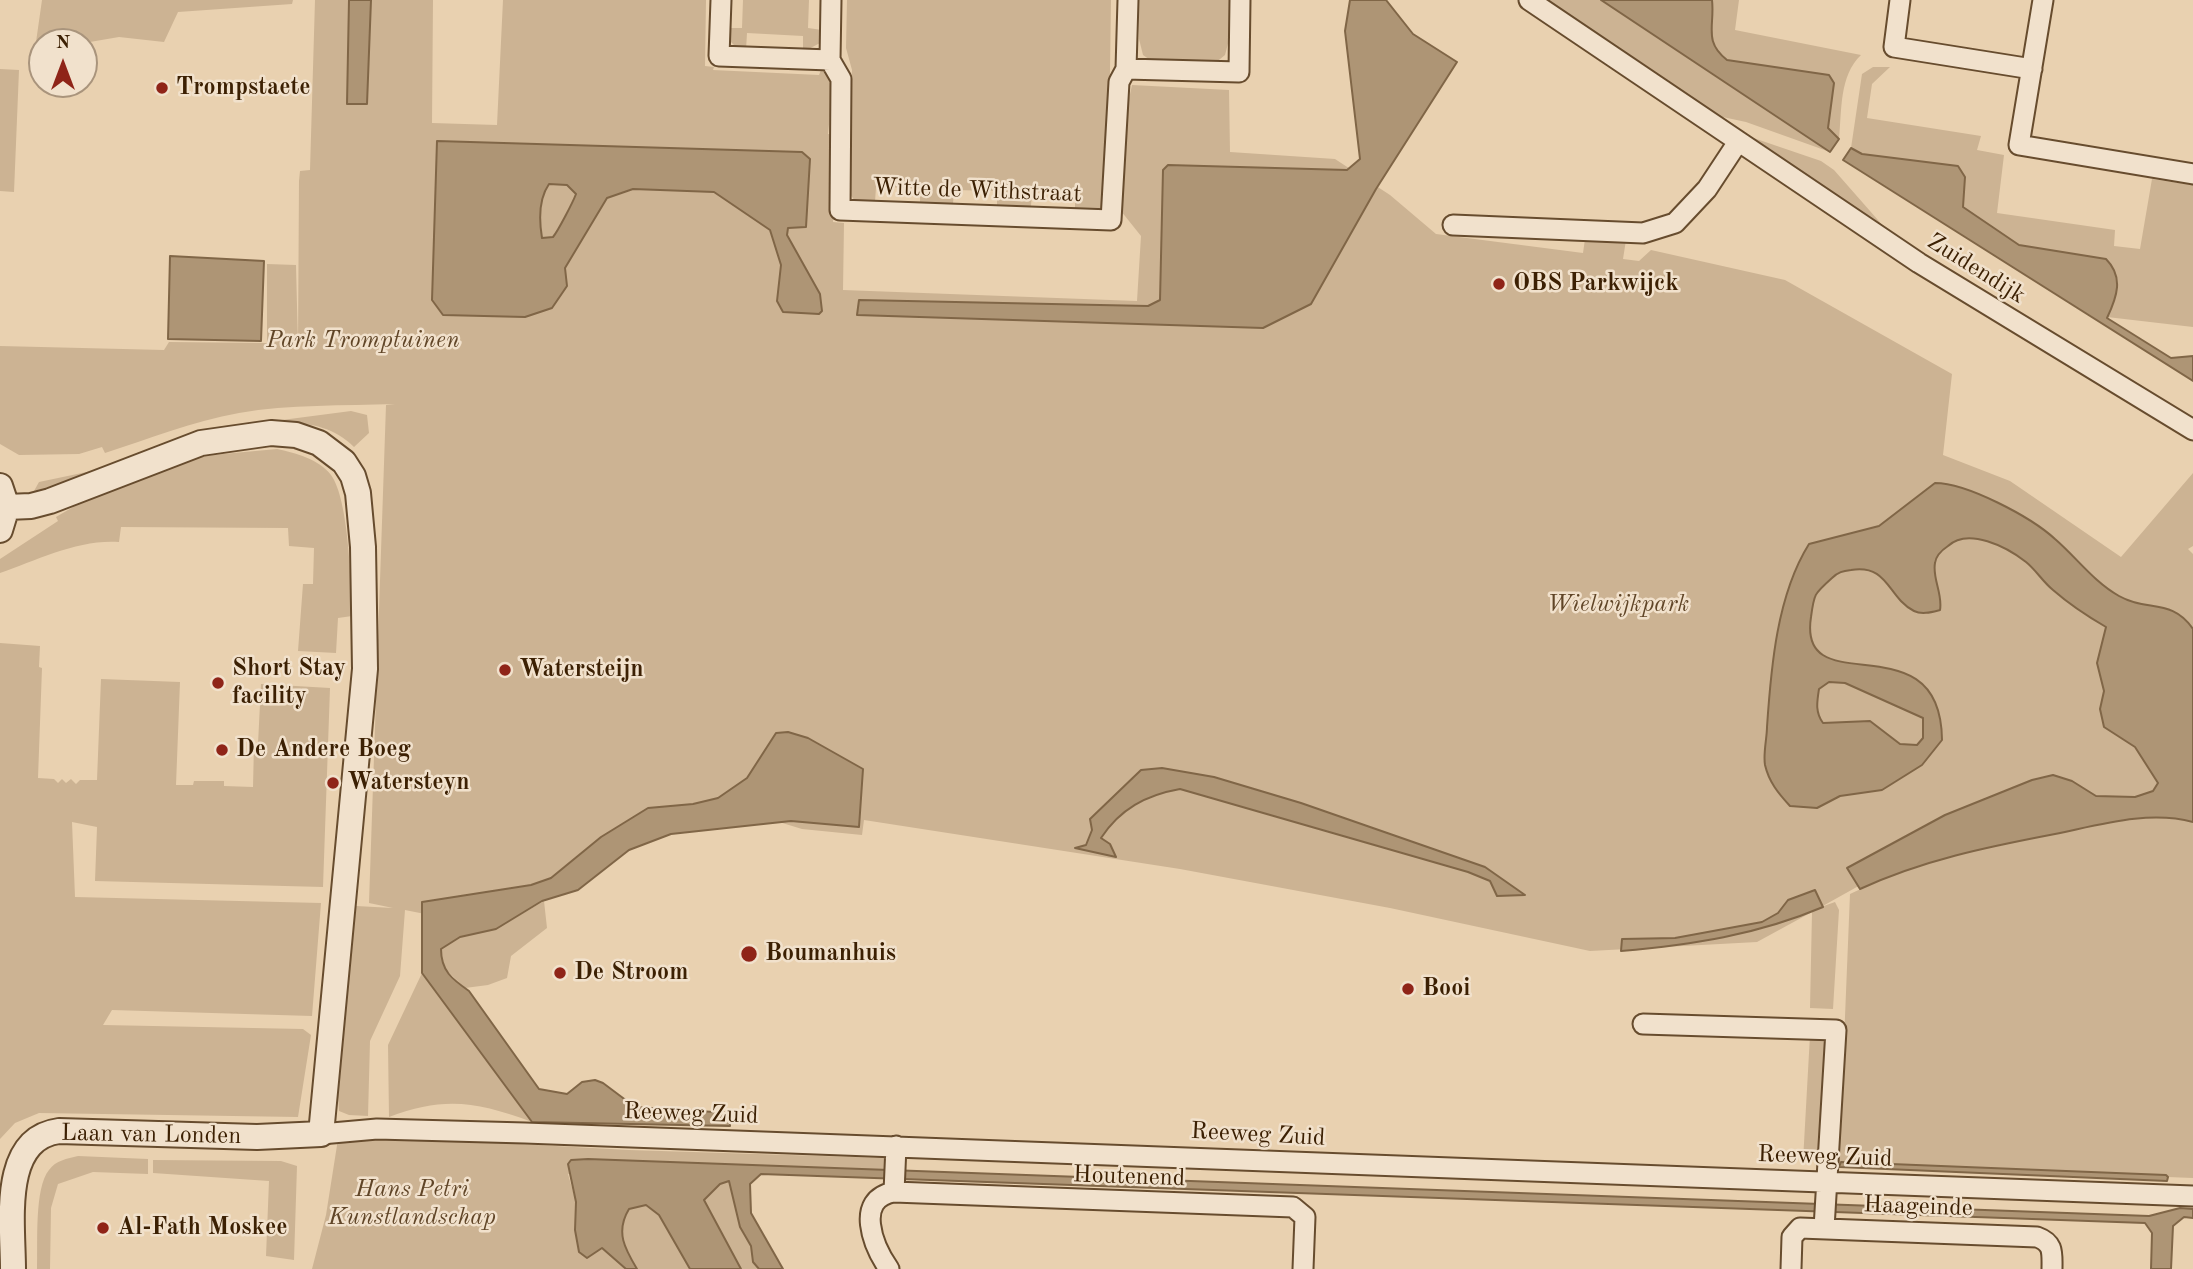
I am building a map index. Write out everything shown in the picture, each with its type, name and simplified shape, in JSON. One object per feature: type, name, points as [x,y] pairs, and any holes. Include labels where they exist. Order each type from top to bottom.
[{"type":"street","points":[[720,0],[719,56],[830,61]]},
{"type":"street","name":"Witte de Withstraat","points":[[831,0],[830,61],[841,79],[840,210],[1111,220],[1119,82],[1126,69],[1128,0]]},
{"type":"street","points":[[1126,69],[1239,72],[1240,0]]},
{"type":"street","name":"Zuidendijk","points":[[1529,0],[1919,262],[2193,430]]},
{"type":"street","points":[[1900,0],[1894,47],[2032,69]]},
{"type":"street","points":[[2043,0],[2019,145],[2193,174]]},
{"type":"street","points":[[1453,225],[1643,233],[1675,223],[1707,189],[1738,142]]},
{"type":"street","points":[[2,508],[32,506],[51,501],[201,443],[253,435],[286,433],[307,438],[331,450],[344,462],[358,493],[366,631],[355,786],[321,1134]]},
{"type":"street","points":[[1643,1024],[1836,1030],[1825,1223]]},
{"type":"street","name":"Reeweg Zuid","points":[[321,1134],[377,1129],[465,1131],[896,1153],[1827,1189],[2193,1196]]},
{"type":"street","name":"Laan van Londen","points":[[13,1269],[13,1182],[16,1163],[26,1145],[38,1136],[59,1131],[257,1137],[321,1134]]},
{"type":"street","points":[[889,1269],[876,1245],[869,1216],[873,1203],[884,1194],[894,1192],[896,1153]]},
{"type":"street","name":"Houtenend","points":[[894,1192],[1293,1207],[1305,1217],[1303,1269]]},
{"type":"street","name":"Haageinde","points":[[1791,1269],[1792,1237],[1800,1228],[1825,1223],[2037,1237],[2047,1240],[2053,1250],[2052,1269]]},
{"type":"green space","points":[[42,0],[293,0],[292,4],[178,12],[164,42],[119,37],[98,41],[98,28],[38,28]]},
{"type":"green space","name":"Wielwijkpark","points":[[315,0],[433,0],[432,123],[497,125],[503,0],[706,0],[705,66],[714,67],[713,70],[819,75],[821,70],[832,74],[836,115],[830,115],[828,134],[836,135],[833,222],[844,223],[843,290],[1137,301],[1141,236],[1121,211],[1120,140],[1132,85],[1229,90],[1230,152],[1335,159],[1390,195],[1436,234],[1583,253],[1585,239],[1626,240],[1623,259],[1639,261],[1651,250],[1785,280],[1952,374],[1943,455],[2010,481],[2121,557],[2193,473],[2193,546],[2188,549],[2193,554],[2193,1178],[1839,1164],[1850,894],[1897,872],[1977,849],[1914,855],[1821,907],[1835,902],[1839,910],[1833,1009],[1810,1008],[1812,912],[1757,942],[1590,951],[1390,908],[1180,869],[864,820],[862,835],[802,829],[779,822],[791,821],[724,798],[460,921],[405,910],[400,976],[370,1041],[368,1116],[349,1115],[339,1111],[338,1096],[356,906],[393,908],[369,903],[386,405],[395,404],[297,407],[239,413],[188,425],[105,453],[102,447],[79,454],[19,455],[0,444],[0,346],[164,350],[169,342],[267,343],[267,264],[296,265],[298,346],[299,181],[300,171],[310,170]]},
{"type":"green space","points":[[743,0],[809,0],[808,28],[822,30],[820,43],[803,52],[803,36],[747,33],[746,50],[737,48],[730,41],[729,28],[742,28]]},
{"type":"green space","points":[[847,0],[1111,0],[1108,208],[1101,211],[1075,208],[1075,193],[1032,192],[1031,206],[997,206],[997,191],[954,190],[953,204],[920,203],[920,188],[876,187],[875,202],[855,201],[847,190],[852,70],[846,48]]},
{"type":"green space","points":[[1139,0],[1231,0],[1230,36],[1225,55],[1214,64],[1153,62],[1143,55],[1139,39]]},
{"type":"green space","points":[[1536,0],[1601,0],[1830,152],[1746,122],[1704,113]]},
{"type":"green space","points":[[1712,0],[1739,0],[1735,30],[1861,55],[1854,63],[1845,83],[1839,139],[1828,128],[1834,83],[1829,75],[1727,60],[1714,50],[1710,33]]},
{"type":"green space","points":[[1873,67],[1890,67],[1872,84],[1867,118],[1981,136],[1977,150],[2004,155],[1997,213],[2115,230],[2114,246],[2140,249],[2152,179],[2193,185],[2193,327],[2107,317],[2116,279],[2106,259],[2019,245],[1963,207],[1965,177],[1958,166],[1862,154],[1851,148],[1862,74]]},
{"type":"green space","points":[[0,69],[19,70],[14,192],[0,191]]},
{"type":"green space","points":[[1730,130],[1821,161],[1834,170],[1899,244]]},
{"type":"green space","points":[[351,411],[367,415],[369,433],[354,447],[339,435],[323,428],[286,423],[34,491],[39,482],[101,469],[259,423]]},
{"type":"green space","points":[[277,449],[306,457],[326,469],[337,487],[342,503],[348,543],[352,616],[338,618],[336,653],[298,651],[303,584],[313,584],[314,548],[289,546],[288,528],[121,527],[119,542],[74,547],[0,573],[0,559],[58,521],[56,517],[97,493],[201,456]]},
{"type":"green space","points":[[0,643],[40,646],[39,667],[42,668],[38,778],[54,779],[58,783],[62,779],[66,783],[71,779],[76,784],[80,780],[97,780],[101,679],[180,682],[176,785],[193,785],[194,781],[224,781],[224,786],[253,787],[254,744],[258,744],[261,684],[330,688],[323,887],[95,881],[97,827],[72,822],[75,897],[321,903],[312,1016],[112,1010],[103,1025],[303,1029],[311,1035],[298,1117],[39,1113],[15,1123],[0,1139]]},
{"type":"green space","points":[[544,901],[547,928],[511,956],[507,978],[488,985],[465,988],[442,966],[441,949],[460,937],[496,929]]},
{"type":"green space","points":[[422,973],[532,1122],[494,1110],[461,1104],[427,1106],[389,1117],[388,1045]]},
{"type":"green space","points":[[1810,1035],[1832,1036],[1824,1161],[1803,1161]]},
{"type":"green space","name":"Hans Petri Kunstlandschap","points":[[372,1136],[629,1150],[885,1158],[884,1171],[670,1162],[568,1174],[576,1202],[575,1220],[628,1269],[312,1269],[326,1215],[338,1139]]},
{"type":"green space","points":[[78,1156],[148,1159],[148,1174],[93,1172],[58,1184],[51,1208],[50,1269],[37,1269],[39,1203],[44,1178],[55,1164]]},
{"type":"green space","points":[[153,1160],[281,1161],[297,1166],[294,1260],[266,1256],[269,1181],[153,1173]]},
{"type":"green space","points":[[730,1181],[740,1227],[751,1246],[753,1262],[759,1269],[741,1269],[704,1200],[720,1184]]},
{"type":"green space","points":[[646,1205],[659,1215],[690,1269],[637,1269],[623,1240],[623,1225],[629,1209]]},
{"type":"shaded area","points":[[349,0],[371,0],[367,104],[347,104]]},
{"type":"shaded area","points":[[1350,0],[1386,0],[1413,34],[1457,62],[1376,189],[1311,304],[1263,328],[857,315],[859,300],[1148,306],[1160,300],[1163,170],[1168,165],[1347,170],[1360,159],[1345,31]]},
{"type":"shaded area","points":[[1601,0],[1712,0],[1712,40],[1727,60],[1829,75],[1834,83],[1828,128],[1839,139],[1830,152]]},
{"type":"shaded area","points":[[437,141],[802,152],[810,159],[806,227],[788,228],[787,235],[820,294],[822,311],[819,314],[783,312],[777,301],[781,265],[770,230],[714,192],[633,189],[607,198],[565,268],[567,286],[552,308],[525,317],[443,315],[432,300]],"holes":[[[549,184],[567,185],[576,194],[572,203],[553,237],[542,238],[540,210],[545,190]]]},
{"type":"shaded area","points":[[1851,148],[1862,154],[1958,166],[1965,177],[1963,207],[2019,245],[2106,259],[2117,280],[2114,302],[2107,318],[2171,358],[2193,356],[2193,381],[1843,160]]},
{"type":"shaded area","points":[[170,256],[264,261],[261,341],[168,339]]},
{"type":"shaded area","points":[[1935,483],[1964,489],[2031,521],[2119,596],[2139,604],[2168,609],[2185,619],[2193,629],[2193,822],[2141,818],[2106,823],[1956,856],[1907,870],[1860,889],[1847,868],[1945,815],[2032,780],[2053,775],[2072,781],[2096,796],[2135,797],[2153,791],[2158,783],[2135,747],[2104,727],[2100,709],[2104,691],[2097,663],[2106,627],[2059,595],[2018,556],[1987,541],[1966,538],[1946,548],[1936,560],[1934,569],[1940,610],[1924,613],[1914,611],[1898,598],[1881,577],[1864,569],[1839,573],[1816,595],[1811,617],[1813,643],[1825,656],[1846,663],[1896,670],[1919,681],[1936,703],[1942,740],[1922,765],[1882,790],[1840,796],[1817,808],[1790,806],[1772,782],[1764,756],[1774,656],[1783,608],[1798,564],[1809,544],[1879,526]],"holes":[[[1829,682],[1845,683],[1923,718],[1923,738],[1917,745],[1900,744],[1870,721],[1823,723],[1817,703],[1819,689]]]},
{"type":"shaded area","points":[[788,732],[808,738],[863,769],[859,827],[791,821],[671,834],[629,850],[578,890],[542,901],[496,929],[460,937],[441,949],[445,969],[469,991],[539,1089],[567,1094],[582,1082],[595,1080],[635,1107],[730,1113],[730,1126],[532,1122],[422,973],[422,902],[531,885],[551,878],[601,837],[648,808],[693,804],[718,798],[747,778],[776,733]]},
{"type":"shaded area","points":[[1162,768],[1214,777],[1301,803],[1485,867],[1525,895],[1497,896],[1490,881],[1468,872],[1180,789],[1145,799],[1125,811],[1108,828],[1101,838],[1110,844],[1116,857],[1075,848],[1086,845],[1092,830],[1090,819],[1141,770]]},
{"type":"shaded area","points":[[1815,890],[1823,907],[1773,925],[1698,942],[1621,951],[1622,939],[1675,938],[1762,922],[1778,913],[1788,900]]},
{"type":"shaded area","points":[[571,1160],[2149,1216],[2180,1208],[2193,1209],[2193,1218],[2184,1217],[2173,1226],[2171,1269],[2151,1269],[2152,1233],[2145,1223],[761,1174],[750,1184],[751,1213],[783,1269],[759,1269],[753,1262],[751,1246],[740,1227],[729,1181],[720,1184],[704,1200],[741,1269],[690,1269],[659,1215],[646,1205],[629,1209],[625,1217],[623,1240],[637,1269],[626,1269],[602,1248],[587,1258],[579,1252],[575,1230],[576,1202],[568,1164]]},
{"type":"shaded area","points":[[1841,1162],[2168,1177],[2167,1181],[1839,1167]]},
{"type":"place","name":"Trompstaete","points":[[162,88]]},
{"type":"place","name":"OBS Parkwijck","points":[[1499,284]]},
{"type":"place","name":"Watersteijn","points":[[505,670]]},
{"type":"place","name":"Short Stay facility","points":[[218,683]]},
{"type":"place","name":"De Andere Boeg","points":[[222,750]]},
{"type":"place","name":"Watersteyn","points":[[333,783]]},
{"type":"place","name":"Boumanhuis","points":[[749,954]]},
{"type":"place","name":"De Stroom","points":[[560,973]]},
{"type":"place","name":"Booi","points":[[1408,989]]},
{"type":"place","name":"Al-Fath Moskee","points":[[103,1228]]},
{"type":"park label","name":"Park Tromptuinen","points":[[363,341]]}]
